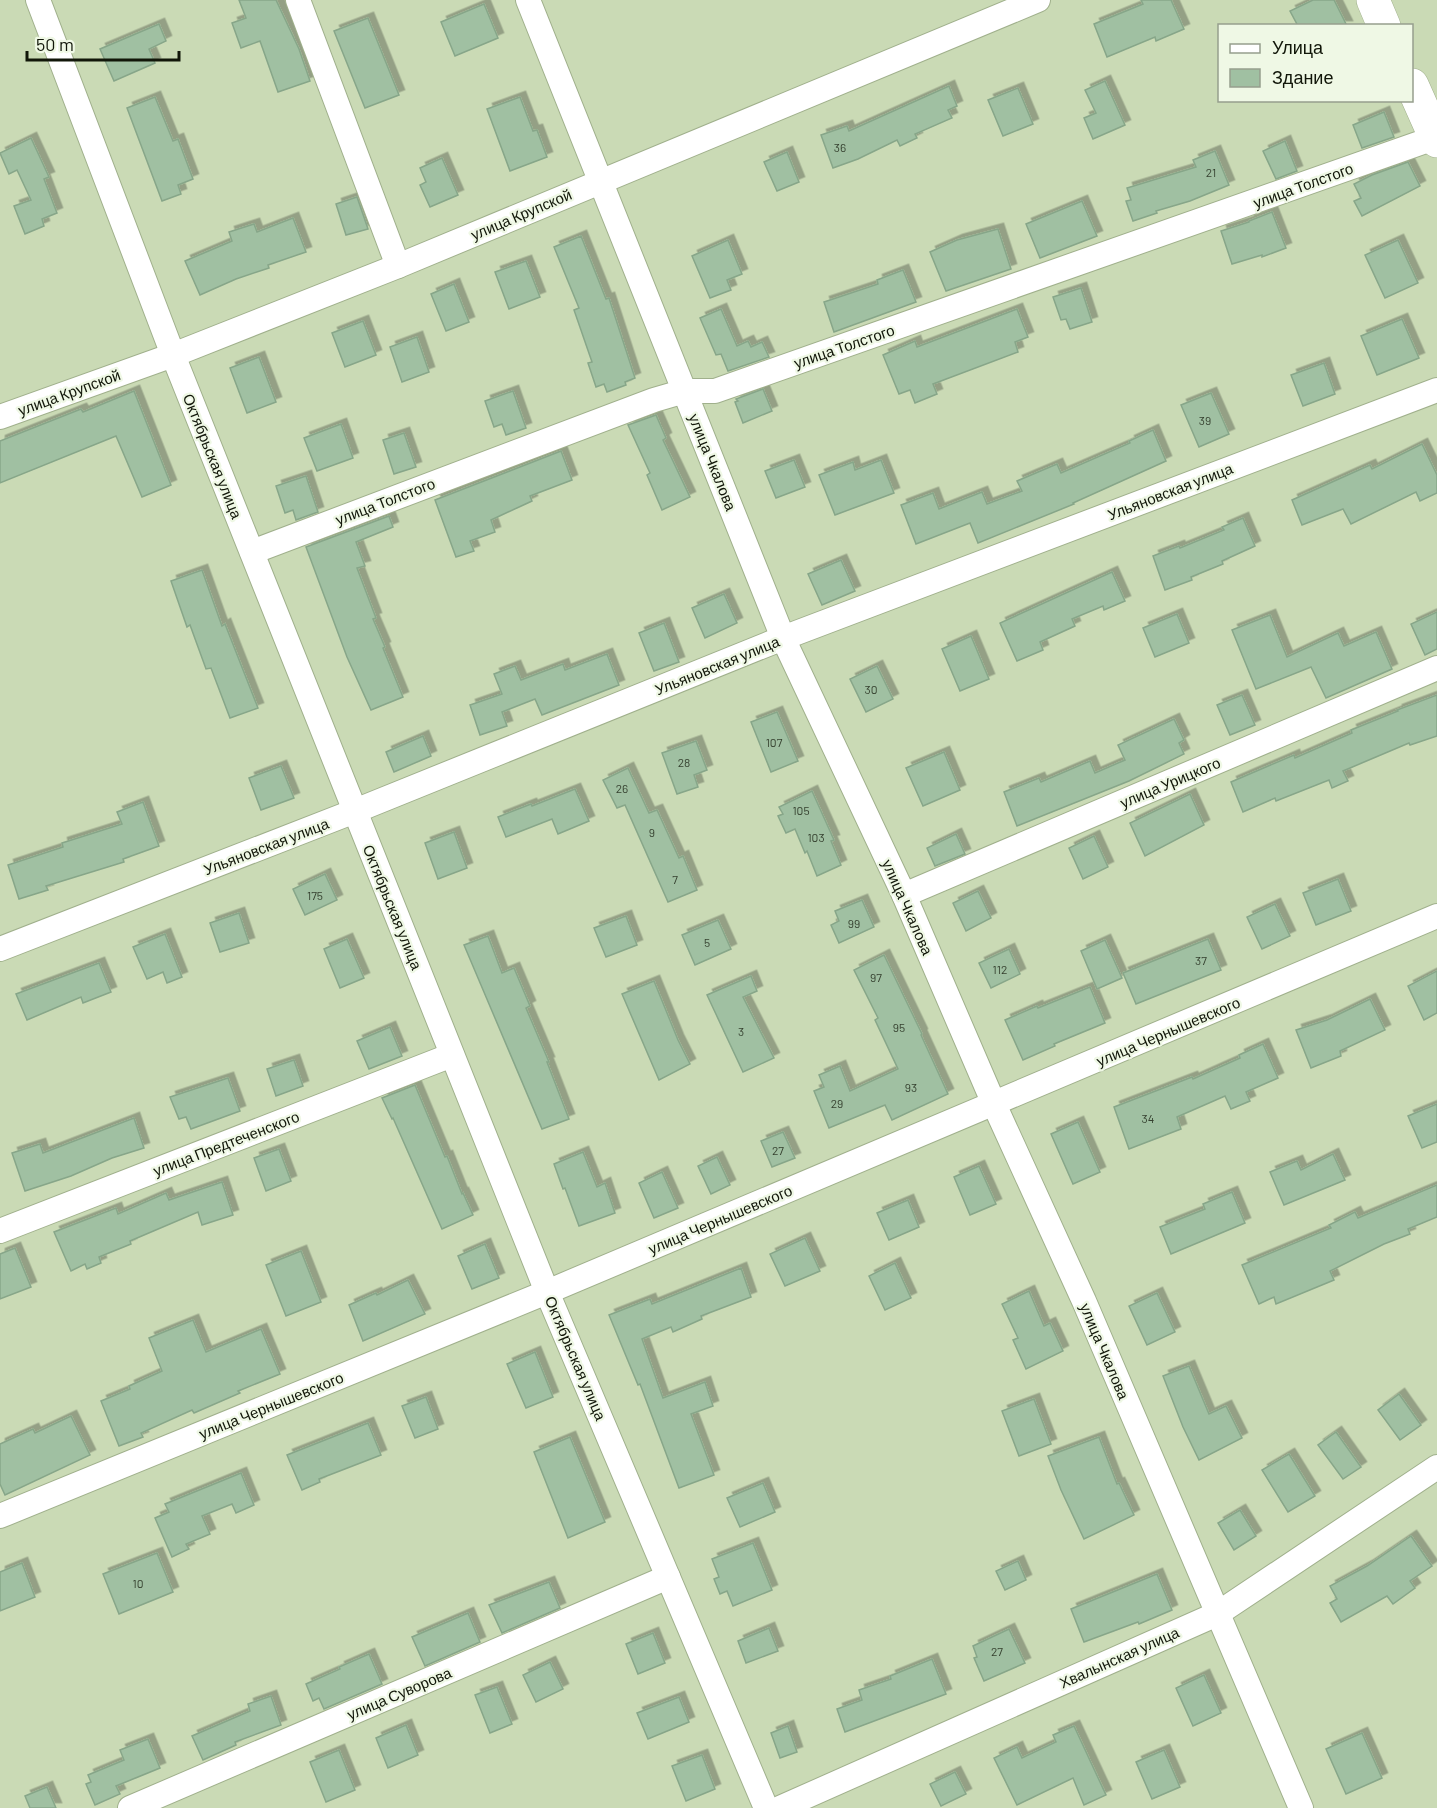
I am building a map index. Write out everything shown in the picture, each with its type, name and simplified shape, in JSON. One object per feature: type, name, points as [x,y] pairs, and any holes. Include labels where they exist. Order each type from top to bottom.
[{"type":"street","name":"Октябрьская улица","points":[[38,0],[173,355],[452,1054],[548,1292],[766,1808]]},
{"type":"street","points":[[298,0],[398,266]]},
{"type":"street","name":"улица Чкалова","points":[[528,0],[783,638],[904,895],[994,1104],[1084,1301],[1301,1808]]},
{"type":"street","name":"улица Крупской","points":[[0,417],[173,355],[398,266],[1038,0]]},
{"type":"street","points":[[1372,0],[1383,24]]},
{"type":"street","points":[[1413,87],[1436,138]]},
{"type":"street","name":"улица Толстого","points":[[252,552],[654,400],[685,391],[715,391],[1436,138]]},
{"type":"street","name":"Ульяновская улица","points":[[0,949],[355,811],[783,638],[1437,390]]},
{"type":"street","name":"улица Урицкого","points":[[904,895],[1437,668]]},
{"type":"street","name":"улица Чернышевского","points":[[0,1516],[548,1292],[1437,916]]},
{"type":"street","name":"улица Предтеченского","points":[[0,1231],[452,1054]]},
{"type":"street","name":"Хвалынская улица","points":[[780,1808],[1217,1614],[1437,1467]]},
{"type":"street","name":"улица Суворова","points":[[130,1808],[668,1577]]},
{"type":"building","points":[[239,0],[276,0],[299,49],[310,81],[278,92],[260,41],[241,48],[232,23],[246,18]]},
{"type":"building","points":[[1141,0],[1171,0],[1184,29],[1156,41],[1155,37],[1107,57],[1094,24],[1143,4]]},
{"type":"building","points":[[1313,0],[1334,0],[1346,24],[1297,24],[1290,11]]},
{"type":"building","points":[[484,4],[498,38],[455,56],[441,22]]},
{"type":"building","points":[[368,18],[399,95],[365,108],[334,31]]},
{"type":"building","points":[[159,24],[166,41],[149,49],[155,63],[114,81],[100,49]]},
{"type":"building","points":[[1105,81],[1125,125],[1093,139],[1084,118],[1096,113],[1085,90]]},
{"type":"building","points":[[949,86],[957,106],[948,110],[952,118],[915,134],[917,138],[900,146],[897,140],[833,168],[821,135],[847,126],[849,131]]},
{"type":"building","points":[[1018,88],[1033,124],[1003,136],[988,100]]},
{"type":"building","points":[[155,97],[173,141],[178,139],[193,179],[178,185],[181,194],[162,201],[127,108]]},
{"type":"building","points":[[520,97],[533,131],[537,130],[547,157],[510,171],[487,109]]},
{"type":"building","points":[[1384,112],[1394,137],[1362,148],[1353,125]]},
{"type":"building","points":[[31,138],[49,177],[44,179],[57,213],[42,219],[44,226],[25,234],[14,206],[31,200],[17,170],[9,174],[0,153]]},
{"type":"building","points":[[1285,141],[1297,171],[1276,179],[1263,151]]},
{"type":"building","points":[[1215,151],[1229,185],[1133,221],[1126,201],[1131,200],[1127,188],[1196,167],[1193,160]]},
{"type":"building","points":[[787,152],[799,182],[777,191],[764,162]]},
{"type":"building","points":[[442,158],[458,195],[430,207],[420,185],[426,182],[420,168]]},
{"type":"building","points":[[1408,162],[1420,186],[1362,216],[1354,201],[1361,198],[1354,184]]},
{"type":"building","points":[[357,197],[368,229],[346,235],[336,204]]},
{"type":"building","points":[[1082,201],[1097,236],[1040,258],[1026,224]]},
{"type":"building","points":[[1272,212],[1286,248],[1262,257],[1262,255],[1232,264],[1221,231]]},
{"type":"building","points":[[293,218],[306,252],[268,265],[269,268],[200,295],[185,261],[232,241],[229,232],[254,224],[257,232]]},
{"type":"building","points":[[998,229],[1011,269],[946,291],[930,252],[957,240]]},
{"type":"building","points":[[581,236],[606,299],[609,298],[635,378],[625,382],[626,385],[607,392],[604,384],[596,387],[588,363],[592,362],[574,310],[579,308],[554,247]]},
{"type":"building","points":[[728,240],[742,274],[727,280],[731,290],[710,298],[692,256]]},
{"type":"building","points":[[1398,240],[1418,283],[1385,298],[1365,255]]},
{"type":"building","points":[[526,261],[540,297],[509,309],[495,272]]},
{"type":"building","points":[[903,270],[916,302],[834,332],[824,302],[878,284],[877,280]]},
{"type":"building","points":[[454,284],[469,322],[446,331],[431,294]]},
{"type":"building","points":[[1081,288],[1092,322],[1070,329],[1066,319],[1061,320],[1053,297]]},
{"type":"building","points":[[721,309],[737,346],[748,341],[751,347],[762,342],[769,357],[728,371],[721,354],[716,355],[700,318]]},
{"type":"building","points":[[1017,309],[1028,337],[1015,342],[1018,352],[933,384],[937,394],[915,403],[910,390],[899,394],[883,355],[915,341],[917,347]]},
{"type":"building","points":[[1402,319],[1419,358],[1377,375],[1361,336]]},
{"type":"building","points":[[363,321],[376,355],[345,367],[332,333]]},
{"type":"building","points":[[417,337],[429,372],[402,382],[390,347]]},
{"type":"building","points":[[259,357],[276,402],[247,413],[230,368]]},
{"type":"building","points":[[1324,363],[1335,394],[1303,406],[1291,375]]},
{"type":"building","points":[[763,389],[772,411],[743,423],[736,399]]},
{"type":"building","points":[[134,391],[171,485],[142,497],[116,436],[0,483],[0,441],[81,409],[83,412]]},
{"type":"building","points":[[513,391],[526,428],[506,435],[502,424],[494,427],[485,401]]},
{"type":"building","points":[[1211,393],[1229,434],[1199,447],[1181,405]]},
{"type":"building","points":[[656,415],[666,438],[663,440],[690,497],[662,510],[647,475],[650,473],[628,425]]},
{"type":"building","points":[[341,424],[353,458],[317,471],[304,438]]},
{"type":"building","points":[[1153,430],[1166,461],[1074,504],[978,543],[970,523],[916,544],[901,505],[933,493],[939,509],[982,492],[987,504],[1022,491],[1017,481],[1057,464],[1061,473],[1130,443],[1129,441]]},
{"type":"building","points":[[404,433],[416,467],[394,474],[383,440]]},
{"type":"building","points":[[1422,444],[1437,475],[1437,493],[1420,501],[1416,492],[1351,524],[1343,509],[1302,525],[1292,500],[1370,465],[1372,469]]},
{"type":"building","points":[[561,451],[572,480],[530,496],[532,501],[491,520],[495,532],[470,541],[474,551],[456,557],[435,500]]},
{"type":"building","points":[[794,460],[805,487],[776,498],[765,471]]},
{"type":"building","points":[[881,460],[894,493],[835,515],[819,475],[853,462],[855,470]]},
{"type":"building","points":[[306,476],[318,512],[296,520],[293,510],[285,513],[276,486]]},
{"type":"building","points":[[389,516],[393,527],[356,542],[365,566],[357,568],[376,618],[373,619],[385,647],[383,648],[403,697],[371,710],[347,657],[306,547]]},
{"type":"building","points":[[1243,518],[1255,546],[1222,561],[1223,564],[1191,577],[1192,580],[1165,590],[1153,556],[1224,530],[1222,527]]},
{"type":"building","points":[[841,560],[855,591],[822,605],[808,574]]},
{"type":"building","points":[[202,570],[222,626],[225,624],[258,708],[230,718],[211,668],[206,669],[190,625],[187,627],[171,581]]},
{"type":"building","points":[[1112,572],[1125,601],[1104,610],[1103,606],[1072,619],[1075,626],[1040,642],[1043,650],[1017,661],[1000,623]]},
{"type":"building","points":[[724,594],[737,623],[705,638],[692,608]]},
{"type":"building","points":[[1437,612],[1437,649],[1425,655],[1411,624]]},
{"type":"building","points":[[1177,614],[1189,643],[1155,657],[1143,628]]},
{"type":"building","points":[[1270,615],[1287,657],[1338,633],[1344,646],[1376,632],[1392,669],[1326,698],[1311,667],[1256,689],[1232,630]]},
{"type":"building","points":[[664,623],[679,662],[654,671],[639,633]]},
{"type":"building","points":[[971,636],[989,679],[960,691],[942,649]]},
{"type":"building","points":[[607,654],[619,685],[542,715],[535,699],[502,712],[507,726],[480,735],[470,705],[502,694],[494,674],[515,666],[521,680],[563,664],[565,670]]},
{"type":"building","points":[[877,666],[893,699],[866,712],[850,679]]},
{"type":"building","points":[[1242,695],[1255,725],[1230,735],[1217,705]]},
{"type":"building","points":[[1437,695],[1437,736],[1410,745],[1409,743],[1343,771],[1348,781],[1332,788],[1329,780],[1276,801],[1275,798],[1243,812],[1231,782],[1294,755],[1295,758],[1352,733],[1351,730]]},
{"type":"building","points":[[777,712],[798,761],[771,772],[751,722]]},
{"type":"building","points":[[1174,719],[1184,740],[1179,743],[1184,754],[1129,781],[1017,826],[1004,792],[1039,778],[1041,782],[1090,761],[1095,773],[1125,760],[1118,745]]},
{"type":"building","points":[[423,736],[431,756],[394,772],[386,752]]},
{"type":"building","points":[[696,741],[707,770],[694,775],[698,787],[677,794],[662,753]]},
{"type":"building","points":[[944,752],[960,790],[923,806],[906,768]]},
{"type":"building","points":[[281,766],[294,798],[261,810],[249,778]]},
{"type":"building","points":[[628,768],[649,813],[657,810],[679,858],[683,856],[697,890],[668,902],[625,805],[617,808],[603,780]]},
{"type":"building","points":[[575,789],[589,821],[558,834],[552,819],[506,837],[498,817]]},
{"type":"building","points":[[812,791],[834,840],[831,841],[841,865],[817,876],[795,829],[786,833],[778,816],[783,814],[779,807]]},
{"type":"building","points":[[1190,794],[1204,825],[1145,856],[1130,823]]},
{"type":"building","points":[[143,802],[159,846],[123,859],[124,862],[46,886],[48,890],[19,899],[8,865],[63,847],[62,843],[122,824],[117,812]]},
{"type":"building","points":[[454,832],[467,868],[438,879],[425,843]]},
{"type":"building","points":[[956,834],[965,854],[935,866],[927,848]]},
{"type":"building","points":[[1094,836],[1108,867],[1083,879],[1069,848]]},
{"type":"building","points":[[325,874],[337,900],[305,915],[293,889]]},
{"type":"building","points":[[1338,879],[1351,911],[1316,925],[1303,893]]},
{"type":"building","points":[[978,891],[991,918],[966,931],[953,903]]},
{"type":"building","points":[[862,900],[874,927],[839,943],[831,925],[839,921],[835,911]]},
{"type":"building","points":[[1275,904],[1290,936],[1262,949],[1247,917]]},
{"type":"building","points":[[239,913],[249,943],[220,952],[210,923]]},
{"type":"building","points":[[626,916],[637,945],[606,957],[594,928]]},
{"type":"building","points":[[718,920],[731,949],[695,965],[682,935]]},
{"type":"building","points":[[165,934],[182,977],[167,983],[163,972],[147,979],[133,947]]},
{"type":"building","points":[[488,936],[502,973],[514,968],[530,1006],[526,1008],[549,1062],[547,1062],[569,1119],[542,1129],[464,945]]},
{"type":"building","points":[[347,939],[364,978],[340,988],[324,949]]},
{"type":"building","points":[[1208,939],[1221,970],[1136,1004],[1123,973]]},
{"type":"building","points":[[1105,940],[1122,978],[1097,989],[1081,951]]},
{"type":"building","points":[[1009,949],[1020,974],[991,988],[979,963]]},
{"type":"building","points":[[884,955],[948,1094],[892,1120],[885,1105],[829,1128],[814,1091],[824,1087],[819,1075],[840,1066],[850,1091],[898,1069],[875,1020],[878,1018],[854,970]]},
{"type":"building","points":[[99,963],[111,992],[83,1003],[81,997],[27,1020],[16,994]]},
{"type":"building","points":[[1437,971],[1437,1013],[1424,1020],[1408,986]]},
{"type":"building","points":[[751,976],[757,991],[743,997],[774,1058],[743,1072],[707,995]]},
{"type":"building","points":[[654,981],[690,1064],[659,1080],[622,994]]},
{"type":"building","points":[[1090,987],[1105,1023],[1054,1044],[1055,1046],[1023,1060],[1005,1020]]},
{"type":"building","points":[[1370,999],[1385,1030],[1340,1051],[1341,1056],[1311,1068],[1296,1030],[1327,1020]]},
{"type":"building","points":[[390,1027],[402,1056],[369,1069],[357,1041]]},
{"type":"building","points":[[1263,1044],[1278,1078],[1246,1092],[1250,1101],[1231,1109],[1225,1096],[1177,1117],[1181,1129],[1129,1149],[1114,1107],[1192,1077],[1193,1079],[1240,1058],[1239,1055]]},
{"type":"building","points":[[294,1060],[303,1086],[276,1096],[267,1069]]},
{"type":"building","points":[[228,1078],[240,1111],[191,1129],[186,1117],[179,1119],[170,1097]]},
{"type":"building","points":[[415,1085],[445,1157],[447,1156],[473,1215],[442,1229],[382,1098]]},
{"type":"building","points":[[1437,1104],[1437,1142],[1422,1148],[1408,1116]]},
{"type":"building","points":[[134,1118],[144,1148],[25,1191],[12,1153],[40,1144],[43,1153]]},
{"type":"building","points":[[1078,1122],[1100,1172],[1073,1184],[1051,1134]]},
{"type":"building","points":[[783,1132],[795,1158],[772,1167],[761,1141]]},
{"type":"building","points":[[279,1149],[291,1181],[266,1191],[254,1158]]},
{"type":"building","points":[[583,1152],[597,1187],[605,1183],[615,1213],[579,1226],[554,1164]]},
{"type":"building","points":[[1333,1154],[1345,1180],[1284,1205],[1270,1172],[1297,1161],[1301,1170]]},
{"type":"building","points":[[717,1157],[730,1185],[711,1194],[698,1166]]},
{"type":"building","points":[[979,1166],[996,1204],[970,1215],[954,1177]]},
{"type":"building","points":[[662,1172],[678,1208],[654,1218],[639,1183]]},
{"type":"building","points":[[222,1182],[233,1215],[202,1225],[198,1212],[130,1241],[131,1244],[99,1257],[101,1263],[87,1269],[85,1264],[71,1271],[54,1232],[116,1208],[118,1214],[166,1193],[169,1200]]},
{"type":"building","points":[[1437,1185],[1437,1217],[1408,1229],[1410,1234],[1384,1244],[1330,1271],[1334,1280],[1276,1304],[1274,1297],[1259,1304],[1242,1265],[1331,1228],[1329,1225],[1355,1212],[1358,1218]]},
{"type":"building","points":[[1232,1192],[1245,1223],[1171,1254],[1160,1227],[1205,1209],[1203,1204]]},
{"type":"building","points":[[908,1200],[919,1227],[889,1240],[877,1213]]},
{"type":"building","points":[[805,1238],[820,1271],[785,1286],[770,1254]]},
{"type":"building","points":[[485,1244],[499,1278],[472,1289],[458,1256]]},
{"type":"building","points":[[15,1248],[31,1287],[0,1299],[0,1254]]},
{"type":"building","points":[[301,1251],[321,1302],[286,1316],[266,1265]]},
{"type":"building","points":[[895,1263],[911,1298],[885,1310],[869,1276]]},
{"type":"building","points":[[741,1268],[751,1297],[701,1316],[702,1319],[673,1332],[671,1327],[642,1339],[663,1398],[705,1382],[713,1406],[691,1414],[714,1475],[679,1488],[640,1384],[638,1385],[609,1315],[650,1299],[652,1304]]},
{"type":"building","points":[[408,1280],[425,1314],[363,1341],[349,1305]]},
{"type":"building","points":[[1029,1291],[1044,1326],[1050,1323],[1063,1351],[1026,1369],[1013,1340],[1018,1338],[1002,1304]]},
{"type":"building","points":[[1157,1293],[1175,1332],[1147,1345],[1129,1306]]},
{"type":"building","points":[[193,1320],[206,1352],[261,1329],[280,1374],[238,1391],[240,1393],[194,1413],[192,1410],[141,1433],[143,1437],[119,1446],[101,1401],[130,1389],[129,1386],[162,1371],[149,1338]]},
{"type":"building","points":[[535,1352],[553,1397],[526,1408],[507,1364]]},
{"type":"building","points":[[1189,1366],[1209,1414],[1226,1406],[1242,1438],[1199,1460],[1163,1376]]},
{"type":"building","points":[[1399,1394],[1421,1425],[1400,1440],[1378,1410]]},
{"type":"building","points":[[426,1397],[438,1429],[415,1438],[402,1406]]},
{"type":"building","points":[[1034,1399],[1051,1444],[1019,1456],[1002,1411]]},
{"type":"building","points":[[71,1416],[90,1455],[5,1495],[0,1484],[0,1444],[33,1429],[35,1433]]},
{"type":"building","points":[[368,1423],[381,1455],[319,1479],[320,1482],[302,1490],[287,1455]]},
{"type":"building","points":[[1336,1432],[1361,1467],[1343,1479],[1318,1445]]},
{"type":"building","points":[[570,1437],[605,1522],[568,1538],[534,1452]]},
{"type":"building","points":[[1099,1437],[1117,1484],[1119,1483],[1134,1515],[1084,1539],[1048,1456]]},
{"type":"building","points":[[1289,1454],[1315,1496],[1288,1512],[1262,1470]]},
{"type":"building","points":[[241,1473],[254,1505],[236,1513],[232,1504],[202,1516],[210,1534],[186,1544],[189,1549],[172,1557],[155,1518],[169,1512],[165,1504]]},
{"type":"building","points":[[763,1483],[775,1512],[740,1527],[727,1498]]},
{"type":"building","points":[[1240,1510],[1256,1536],[1234,1550],[1218,1523]]},
{"type":"building","points":[[1411,1536],[1432,1566],[1410,1581],[1415,1588],[1393,1604],[1387,1596],[1341,1622],[1330,1603],[1337,1599],[1330,1586],[1367,1566]]},
{"type":"building","points":[[753,1543],[772,1590],[733,1606],[727,1591],[720,1594],[714,1579],[719,1577],[712,1559]]},
{"type":"building","points":[[157,1553],[173,1592],[119,1614],[103,1574]]},
{"type":"building","points":[[1018,1561],[1026,1580],[1005,1590],[996,1571]]},
{"type":"building","points":[[22,1563],[35,1597],[0,1611],[0,1572]]},
{"type":"building","points":[[1157,1574],[1172,1610],[1139,1624],[1138,1622],[1084,1642],[1071,1609]]},
{"type":"building","points":[[549,1582],[560,1608],[502,1633],[489,1605]]},
{"type":"building","points":[[468,1613],[480,1642],[425,1666],[412,1637]]},
{"type":"building","points":[[769,1628],[778,1651],[746,1663],[738,1641]]},
{"type":"building","points":[[1009,1629],[1025,1663],[984,1681],[974,1658],[977,1657],[973,1646]]},
{"type":"building","points":[[653,1633],[665,1663],[638,1674],[626,1644]]},
{"type":"building","points":[[369,1654],[382,1684],[324,1709],[319,1698],[313,1701],[306,1684]]},
{"type":"building","points":[[932,1659],[946,1694],[845,1732],[837,1709],[862,1700],[859,1690],[891,1679],[890,1676]]},
{"type":"building","points":[[550,1662],[563,1689],[536,1702],[523,1675]]},
{"type":"building","points":[[1204,1675],[1221,1713],[1193,1726],[1176,1688]]},
{"type":"building","points":[[497,1687],[512,1724],[490,1733],[475,1695]]},
{"type":"building","points":[[271,1696],[281,1725],[235,1742],[236,1745],[203,1760],[192,1736],[250,1711],[248,1704]]},
{"type":"building","points":[[679,1697],[689,1722],[648,1739],[637,1713]]},
{"type":"building","points":[[406,1725],[418,1755],[388,1768],[376,1738]]},
{"type":"building","points":[[788,1726],[797,1752],[780,1758],[771,1733]]},
{"type":"building","points":[[1074,1726],[1106,1795],[1084,1805],[1073,1778],[1017,1805],[994,1758],[1017,1747],[1022,1758],[1056,1742],[1053,1735]]},
{"type":"building","points":[[1362,1733],[1382,1778],[1346,1794],[1326,1749]]},
{"type":"building","points":[[148,1739],[160,1768],[116,1786],[120,1794],[95,1805],[86,1784],[91,1782],[88,1775],[124,1760],[120,1750]]},
{"type":"building","points":[[339,1750],[355,1790],[326,1802],[310,1762]]},
{"type":"building","points":[[1164,1750],[1180,1787],[1152,1799],[1136,1762]]},
{"type":"building","points":[[702,1755],[715,1789],[686,1801],[672,1766]]},
{"type":"building","points":[[955,1772],[966,1794],[941,1806],[930,1784]]},
{"type":"building","points":[[47,1787],[56,1808],[30,1808],[25,1796]]}]
